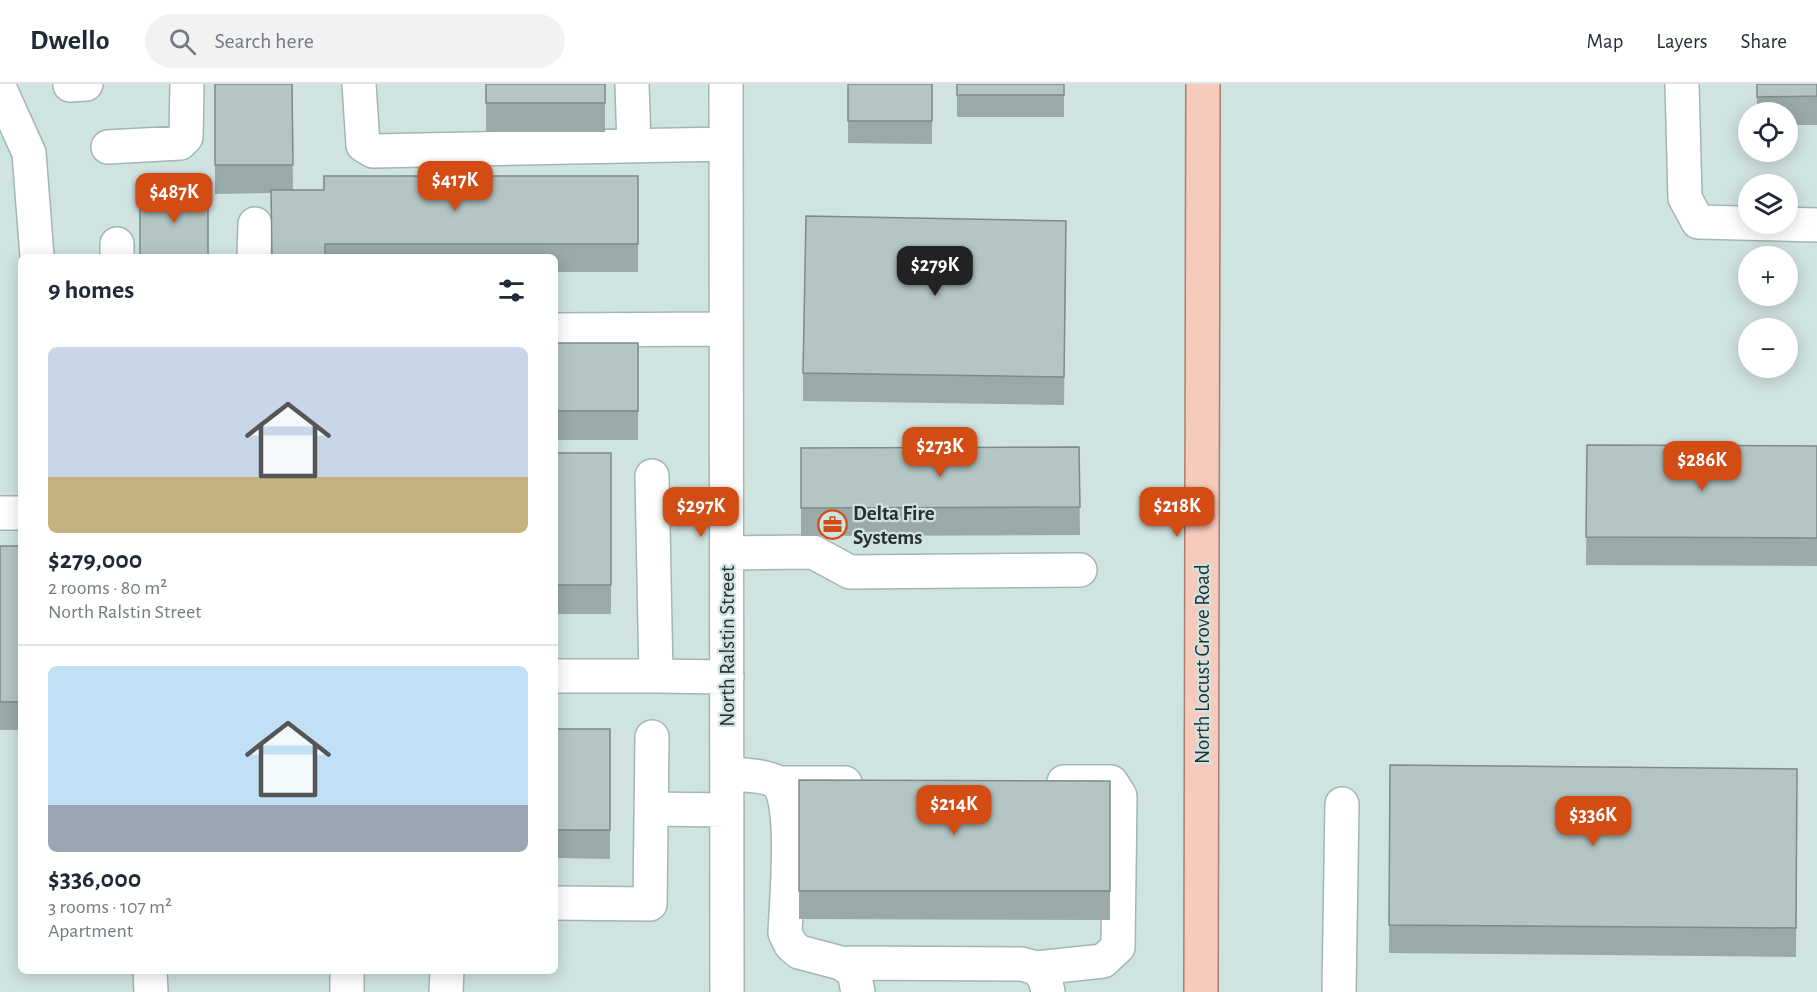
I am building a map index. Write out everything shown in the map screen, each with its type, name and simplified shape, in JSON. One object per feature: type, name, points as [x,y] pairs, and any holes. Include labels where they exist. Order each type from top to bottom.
[{"type":"main road","name":"North Locust Grove Road","points":[[1201,992],[1203,84]]},
{"type":"street","points":[[70,85],[86,84]]},
{"type":"street","points":[[108,147],[180,143],[186,136],[187,84]]},
{"type":"street","points":[[359,84],[363,145],[373,151],[726,144]]},
{"type":"street","points":[[632,84],[634,146]]},
{"type":"street","name":"North Ralstin Street","points":[[726,84],[727,992]]},
{"type":"street","points":[[1682,84],[1685,198],[1698,222],[1817,225]]},
{"type":"street","points":[[4,107],[29,153],[37,254]]},
{"type":"street","points":[[254,254],[255,224]]},
{"type":"street","points":[[558,330],[726,329]]},
{"type":"street","points":[[652,476],[656,676]]},
{"type":"street","points":[[0,513],[18,513]]},
{"type":"street","points":[[727,553],[813,552],[850,572],[1080,570]]},
{"type":"street","points":[[558,676],[727,676]]},
{"type":"street","points":[[558,903],[650,904],[652,737]]},
{"type":"street","points":[[727,773],[768,778],[777,783],[784,794],[789,823],[786,933],[791,945],[799,952],[841,963],[1021,964],[1043,980],[1103,961],[1118,947],[1120,796],[1111,782],[1040,782]]},
{"type":"street","points":[[777,783],[873,783]]},
{"type":"street","points":[[1340,992],[1342,804]]},
{"type":"street","points":[[651,808],[727,810]]},
{"type":"street","points":[[841,963],[854,972],[858,992]]},
{"type":"street","points":[[150,974],[151,992]]},
{"type":"street","points":[[347,974],[347,992]]},
{"type":"street","points":[[446,992],[447,974]]},
{"type":"building","points":[[215,84],[292,84],[293,165],[215,165]]},
{"type":"building","points":[[486,84],[605,84],[605,103],[486,103]]},
{"type":"building","points":[[848,84],[932,84],[932,121],[848,121]]},
{"type":"building","points":[[957,84],[1064,84],[1064,95],[957,95]]},
{"type":"building","points":[[1757,84],[1817,84],[1817,96],[1757,97]]},
{"type":"building","points":[[324,176],[638,176],[638,244],[325,244],[325,254],[272,254],[271,190],[324,190]]},
{"type":"building","points":[[140,192],[208,192],[208,254],[140,254]]},
{"type":"building","points":[[806,216],[1066,221],[1064,377],[803,373]]},
{"type":"building","points":[[558,343],[638,343],[638,411],[558,411]]},
{"type":"building","points":[[1587,445],[1817,446],[1817,538],[1586,537]]},
{"type":"building","points":[[1079,447],[1080,507],[801,508],[801,448]]},
{"type":"building","points":[[558,453],[611,453],[611,585],[558,585]]},
{"type":"building","points":[[0,546],[18,546],[18,702],[0,702]]},
{"type":"building","points":[[558,729],[610,729],[610,830],[558,830]]},
{"type":"building","points":[[1390,765],[1797,769],[1796,928],[1389,925]]},
{"type":"building","points":[[799,780],[1110,781],[1110,891],[799,891]]},
{"type":"place","name":"Delta Fire Systems","points":[[832,525]]}]
